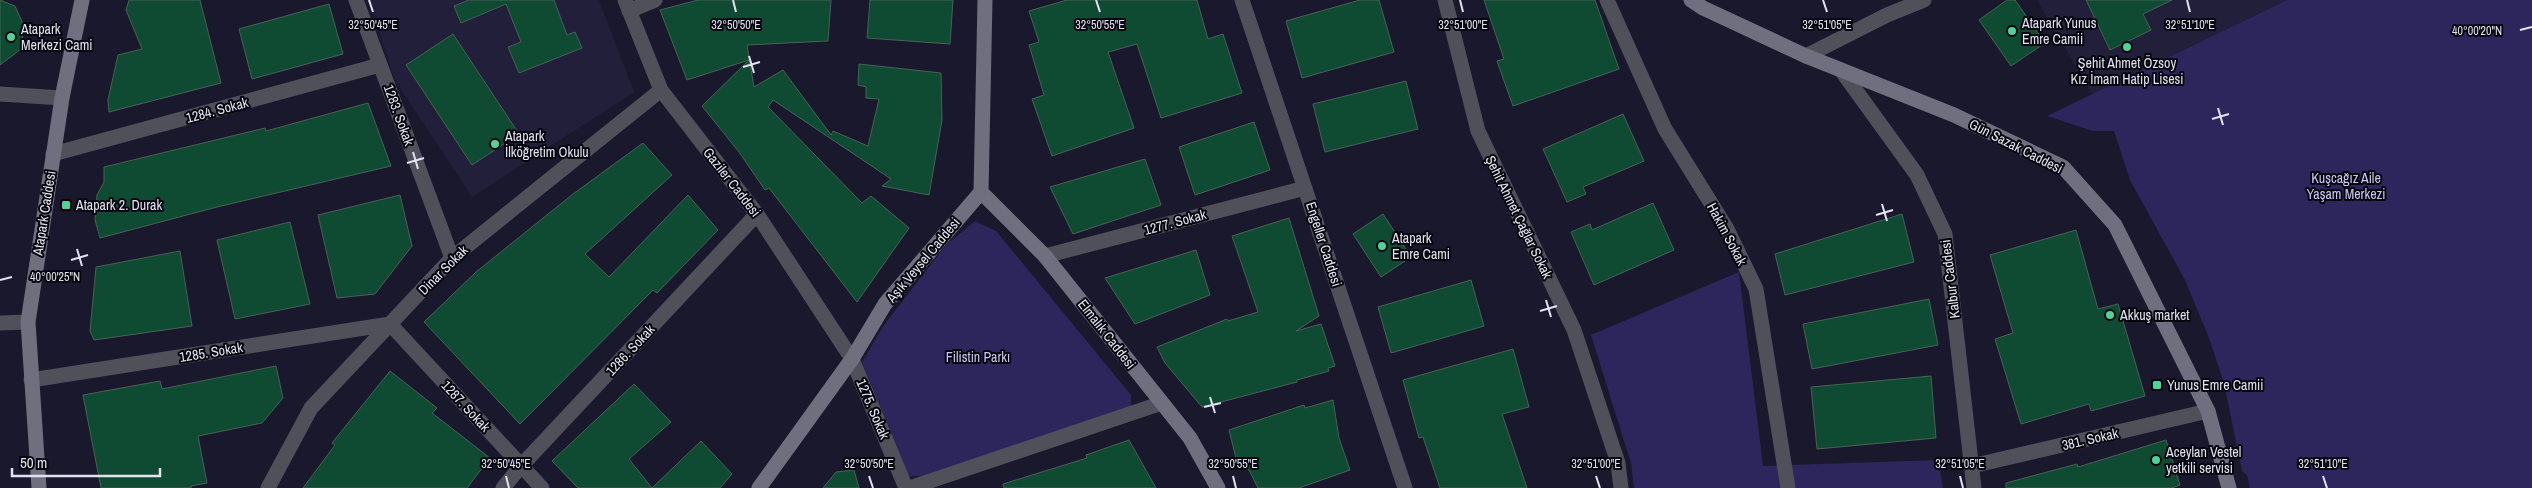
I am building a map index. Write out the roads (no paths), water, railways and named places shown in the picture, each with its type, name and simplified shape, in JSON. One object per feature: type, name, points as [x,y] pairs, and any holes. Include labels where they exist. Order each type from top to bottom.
[{"type":"street","name":"Atapark Caddesi","points":[[39,488],[28,322],[62,98],[82,0]]},
{"type":"street","name":"1283. Sokak","points":[[356,0],[452,258]]},
{"type":"street","points":[[627,5],[655,0]]},
{"type":"street","points":[[981,192],[985,0]]},
{"type":"street","name":"Engeller Caddesi","points":[[1242,0],[1405,488]]},
{"type":"street","name":"Şehit Ahmet Çağlar Sokak","points":[[1445,0],[1478,131],[1574,330],[1618,463],[1621,488]]},
{"type":"street","name":"Hakim Sokak","points":[[1607,0],[1665,129],[1726,229],[1756,289],[1788,488]]},
{"type":"street","name":"Gün Sazak Caddesi","points":[[1691,0],[1703,8],[1806,56],[1954,116],[2063,167],[2115,226],[2208,411],[2228,488]]},
{"type":"street","points":[[1806,56],[1924,0]]},
{"type":"street","name":"Gaziler Caddesi","points":[[627,5],[660,90],[757,214],[852,359]]},
{"type":"street","name":"1284. Sokak","points":[[54,154],[380,65]]},
{"type":"street","name":"Kalbur Caddesi","points":[[1841,70],[1917,175],[1945,234],[1974,488]]},
{"type":"street","name":"Dinar Sokak","points":[[268,488],[310,408],[452,258],[660,90]]},
{"type":"street","points":[[0,94],[62,98]]},
{"type":"street","name":"1277. Sokak","points":[[1045,256],[1305,188]]},
{"type":"street","name":"Elmalık Caddesi","points":[[981,192],[1045,256],[1190,438],[1218,488]]},
{"type":"street","name":"Aşık Veysel Caddesi","points":[[759,488],[852,359],[886,304],[981,192]]},
{"type":"street","name":"1286. Sokak","points":[[504,488],[522,466],[757,214]]},
{"type":"street","points":[[0,323],[28,322]]},
{"type":"street","name":"1287. Sokak","points":[[390,324],[542,488]]},
{"type":"street","name":"1285. Sokak","points":[[32,380],[390,324]]},
{"type":"street","name":"1275. Sokak","points":[[852,359],[908,488]]},
{"type":"street","points":[[908,488],[1162,403]]},
{"type":"street","name":"381. Sokak","points":[[1972,466],[2208,411]]},
{"type":"place","name":"Atapark Yunus Emre Camii","points":[[2012,31]]},
{"type":"place","name":"Atapark Merkezi Cami","points":[[11,37]]},
{"type":"place","name":"Şehit Ahmet Özsoy Kız İmam Hatip Lisesi","points":[[2127,47]]},
{"type":"place","name":"Atapark İlköğretim Okulu","points":[[495,144]]},
{"type":"place","name":"Atapark 2. Durak","points":[[66,205]]},
{"type":"place","name":"Atapark Emre Cami","points":[[1382,246]]},
{"type":"place","name":"Akkuş market","points":[[2110,315]]},
{"type":"place","name":"Yunus Emre Camii","points":[[2157,385]]},
{"type":"place","name":"Aceylan Vestel yetkili servisi","points":[[2156,460]]},
{"type":"park label","name":"Kuşcağız Aile Yaşam Merkezi","points":[[2346,186]]},
{"type":"park label","name":"Filistin Parkı","points":[[978,357]]}]
